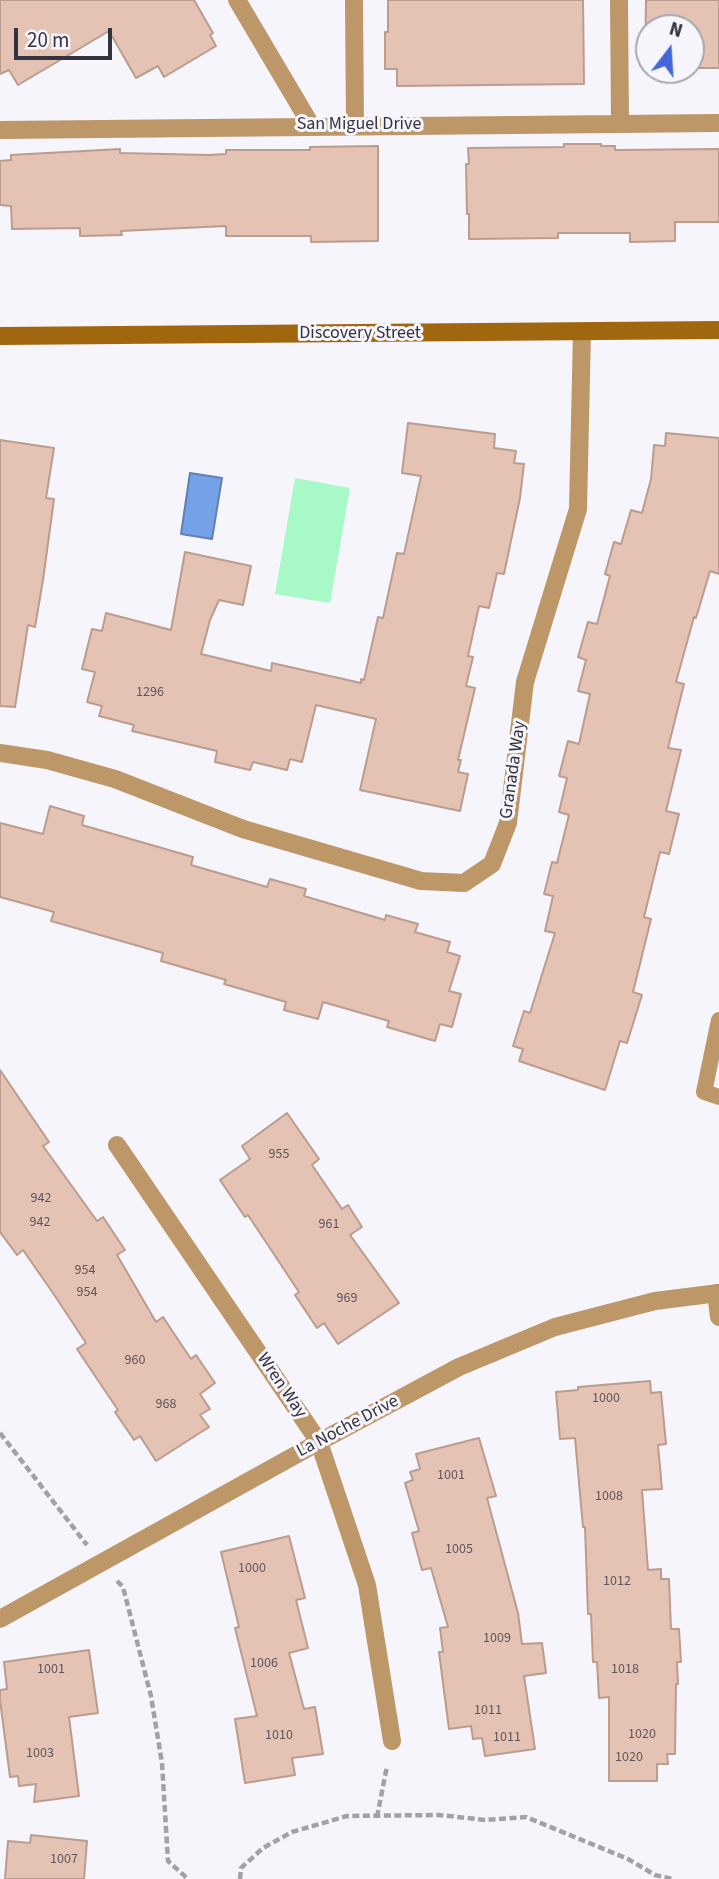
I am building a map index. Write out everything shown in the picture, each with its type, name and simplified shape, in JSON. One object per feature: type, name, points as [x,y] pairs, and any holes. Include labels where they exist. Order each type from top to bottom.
[{"type":"main road","name":"Discovery Street","points":[[0,336],[719,330]]},
{"type":"street","points":[[237,0],[311,125]]},
{"type":"street","points":[[354,0],[355,125]]},
{"type":"street","points":[[619,0],[620,123]]},
{"type":"street","name":"San Miguel Drive","points":[[0,130],[719,123]]},
{"type":"street","name":"Granada Way","points":[[0,753],[47,760],[115,779],[243,829],[421,881],[464,883],[492,864],[508,823],[526,682],[578,509],[582,332]]},
{"type":"street","name":"Wren Way","points":[[117,1145],[319,1442],[367,1585],[392,1741]]},
{"type":"street","points":[[718,1293],[719,1317]]},
{"type":"street","name":"La Noche Drive","points":[[0,1619],[459,1367],[555,1327],[655,1301],[718,1293]]},
{"type":"lane","points":[[711,1094],[719,1020]]},
{"type":"path","points":[[0,1433],[63,1517],[123,1587],[151,1696],[162,1763],[168,1861],[188,1879]]},
{"type":"path","points":[[377,1817],[392,1741]]},
{"type":"path","points":[[240,1879],[241,1868],[263,1848],[292,1832],[346,1816],[439,1815],[486,1821],[526,1817],[628,1859],[655,1875],[673,1879]]},
{"type":"green space","points":[[295,478],[350,488],[330,603],[275,594]]},
{"type":"water","points":[[190,473],[222,478],[212,539],[181,534]]},
{"type":"building","points":[[0,0],[194,0],[213,33],[210,35],[216,46],[164,77],[158,66],[136,78],[109,31],[18,85],[9,70],[0,74]]},
{"type":"building","points":[[388,0],[583,0],[584,84],[397,86],[397,69],[385,69]]},
{"type":"building","points":[[646,0],[719,0],[719,68],[705,68],[705,14],[646,14]]},
{"type":"building","points":[[564,144],[601,144],[615,146],[615,150],[719,149],[719,222],[675,222],[675,241],[630,242],[630,233],[558,233],[558,238],[469,239],[466,164],[469,164],[468,148],[564,147]]},
{"type":"building","points":[[378,146],[378,241],[311,242],[311,236],[226,236],[226,226],[121,231],[122,235],[80,236],[80,228],[12,229],[11,206],[0,205],[0,161],[11,160],[11,155],[120,149],[120,153],[209,155],[226,154],[226,150],[310,150],[310,147]]},
{"type":"building","points":[[408,423],[495,434],[494,448],[516,451],[514,463],[524,464],[520,498],[504,574],[497,573],[489,608],[479,606],[468,656],[473,657],[466,686],[475,688],[458,760],[461,760],[458,772],[468,774],[460,811],[360,790],[376,719],[316,705],[302,762],[290,759],[287,770],[253,762],[250,770],[215,762],[217,751],[132,731],[134,725],[99,716],[102,706],[87,702],[95,672],[82,669],[92,629],[102,631],[106,613],[171,630],[185,552],[251,566],[243,605],[219,600],[210,620],[201,654],[271,671],[272,663],[361,683],[361,679],[364,680],[378,617],[383,618],[397,553],[404,554],[421,476],[402,473]]},
{"type":"building","points":[[666,433],[719,438],[719,574],[710,571],[676,682],[684,684],[668,748],[681,750],[666,811],[679,814],[669,854],[660,852],[644,917],[651,919],[633,992],[642,995],[627,1043],[620,1041],[605,1090],[519,1061],[523,1049],[513,1046],[524,1011],[530,1013],[555,933],[545,931],[553,896],[544,894],[552,862],[557,863],[569,815],[559,812],[567,778],[559,776],[568,741],[579,744],[590,694],[578,691],[586,660],[578,657],[588,622],[597,624],[610,576],[605,574],[614,542],[621,544],[631,510],[642,513],[651,479],[654,445],[665,446]]},
{"type":"building","points":[[0,440],[54,448],[46,498],[54,499],[43,580],[35,627],[28,625],[15,707],[0,706]]},
{"type":"building","points":[[50,806],[84,816],[82,825],[193,857],[191,865],[267,887],[270,879],[306,889],[304,896],[385,920],[386,915],[418,924],[415,932],[450,942],[447,952],[460,956],[449,991],[461,994],[452,1027],[440,1024],[435,1041],[387,1027],[389,1021],[323,1002],[318,1019],[284,1010],[286,1002],[224,984],[226,980],[161,961],[163,953],[51,921],[54,912],[0,897],[0,823],[43,834]]},
{"type":"building","points":[[0,1070],[49,1142],[43,1146],[97,1221],[103,1217],[125,1250],[117,1255],[156,1322],[163,1317],[191,1359],[196,1355],[215,1383],[200,1394],[210,1409],[200,1415],[209,1427],[156,1461],[140,1436],[134,1440],[115,1412],[118,1410],[77,1349],[86,1343],[53,1293],[23,1250],[17,1255],[0,1232]]},
{"type":"building","points":[[287,1113],[319,1159],[312,1165],[342,1209],[348,1205],[362,1227],[350,1235],[399,1303],[338,1344],[324,1323],[317,1328],[295,1295],[299,1292],[248,1215],[245,1217],[220,1180],[250,1159],[242,1146]]},
{"type":"building","points":[[650,1381],[651,1393],[661,1392],[666,1444],[658,1445],[662,1489],[642,1490],[648,1570],[661,1569],[661,1579],[669,1579],[671,1629],[679,1629],[681,1662],[677,1662],[675,1754],[667,1754],[668,1764],[657,1764],[657,1781],[609,1781],[609,1697],[599,1698],[597,1662],[593,1662],[591,1614],[588,1614],[585,1527],[575,1438],[560,1439],[556,1392],[578,1390],[578,1387]]},
{"type":"building","points":[[479,1438],[496,1496],[487,1498],[518,1613],[522,1644],[542,1643],[546,1673],[524,1676],[535,1749],[485,1756],[482,1738],[473,1739],[471,1726],[449,1729],[439,1652],[443,1652],[440,1628],[448,1627],[431,1568],[422,1570],[412,1533],[419,1531],[405,1483],[413,1480],[410,1472],[420,1469],[416,1454]]},
{"type":"building","points":[[289,1536],[305,1598],[296,1600],[308,1648],[289,1653],[304,1709],[315,1707],[323,1754],[292,1758],[295,1775],[245,1783],[235,1719],[257,1716],[235,1628],[239,1627],[221,1552]]},
{"type":"building","points":[[89,1650],[98,1713],[69,1717],[79,1796],[34,1802],[36,1784],[19,1786],[18,1776],[10,1777],[0,1700],[0,1690],[7,1689],[4,1662]]},
{"type":"building","points":[[31,1835],[87,1841],[84,1879],[5,1879],[8,1841],[30,1843]]}]
